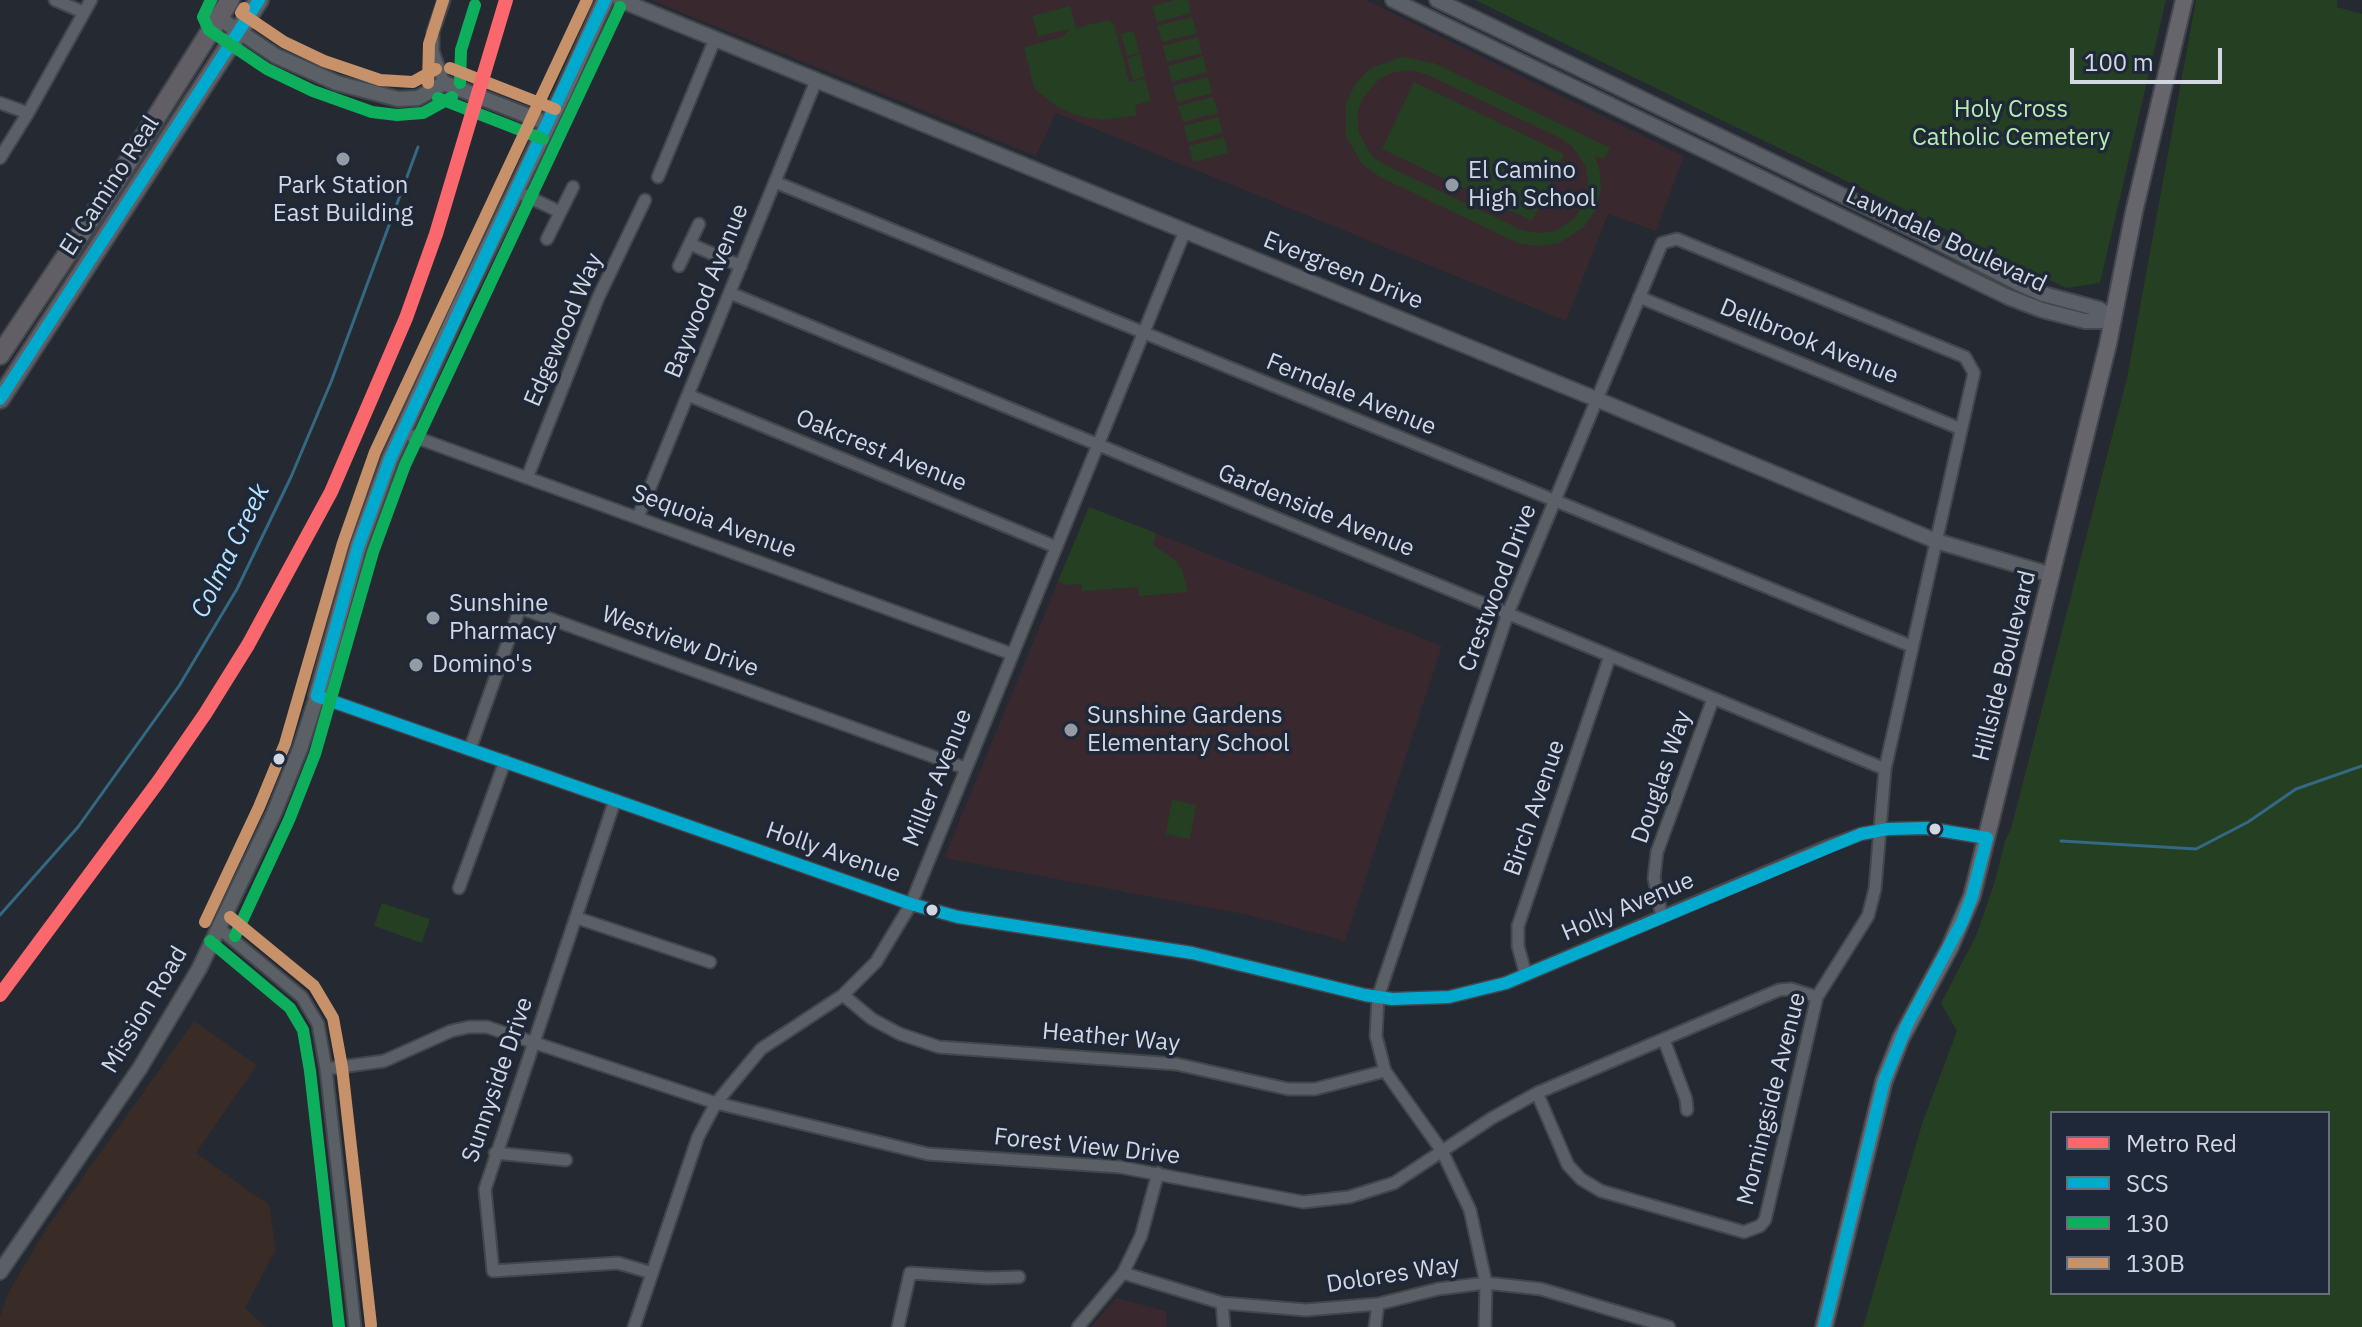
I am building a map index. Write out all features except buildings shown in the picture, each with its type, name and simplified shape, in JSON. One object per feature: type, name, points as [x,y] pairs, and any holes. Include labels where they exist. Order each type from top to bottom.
[{"type":"main road","name":"El Camino Real","points":[[0,355],[230,0]]},
{"type":"main road","name":"El Camino Real","points":[[0,399],[259,0]]},
{"type":"main road","name":"Mission Road","points":[[317,696],[358,547],[401,432],[605,0]]},
{"type":"main road","name":"Hillside Boulevard","points":[[1824,1327],[1884,1081],[1901,1038],[1962,922],[1972,896],[2113,318],[2184,0]]},
{"type":"main road","points":[[76,240],[89,261]]},
{"type":"street","points":[[55,0],[83,12]]},
{"type":"street","points":[[0,158],[91,0]]},
{"type":"street","points":[[444,0],[433,32],[433,51],[444,83],[549,124]]},
{"type":"street","name":"Evergreen Drive","points":[[620,0],[1936,541],[2052,575]]},
{"type":"street","name":"Lawndale Boulevard","points":[[1393,0],[2008,297],[2085,321],[2113,318]]},
{"type":"street","name":"Lawndale Boulevard","points":[[1437,0],[2020,284],[2043,294],[2099,309],[2113,318]]},
{"type":"street","points":[[219,18],[276,56],[307,71],[385,97],[418,98],[444,83]]},
{"type":"street","points":[[658,177],[715,39]]},
{"type":"street","name":"Baywood Avenue","points":[[638,517],[816,81]]},
{"type":"street","points":[[0,103],[28,113]]},
{"type":"street","name":"Ferndale Avenue","points":[[775,182],[1143,335],[1911,646]]},
{"type":"street","points":[[547,239],[573,187]]},
{"type":"street","points":[[516,191],[560,212]]},
{"type":"street","name":"Edgewood Way","points":[[527,478],[598,298],[645,200]]},
{"type":"street","points":[[679,266],[699,224]]},
{"type":"street","name":"Miller Avenue","points":[[634,1327],[698,1137],[716,1103],[761,1049],[843,995],[876,962],[911,904],[1185,231]]},
{"type":"street","name":"Crestwood Drive","points":[[1485,1327],[1486,1283],[1470,1210],[1442,1151],[1385,1071],[1376,1036],[1378,997],[1508,613],[1662,243],[1677,239],[1965,357],[1974,373],[1961,429]]},
{"type":"street","points":[[690,244],[741,266]]},
{"type":"street","name":"Gardenside Avenue","points":[[730,293],[1885,769]]},
{"type":"street","name":"Dellbrook Avenue","points":[[1639,297],[1961,429]]},
{"type":"street","name":"Oakcrest Avenue","points":[[688,395],[1056,547]]},
{"type":"street","name":"Morningside Avenue","points":[[1537,1093],[1568,1165],[1581,1179],[1601,1191],[1744,1232],[1752,1231],[1765,1220],[1817,997],[1868,916],[1875,889],[1885,769],[1961,429]]},
{"type":"street","name":"Sequoia Avenue","points":[[401,432],[1012,654]]},
{"type":"street","name":"Westview Drive","points":[[470,749],[520,608],[965,768]]},
{"type":"street","name":"Birch Avenue","points":[[1526,975],[1518,946],[1518,926],[1610,656]]},
{"type":"street","name":"Holly Avenue","points":[[317,696],[911,904],[958,917],[1192,953],[1378,997],[1413,1000],[1485,990],[1526,975],[1839,841],[1880,830],[1935,829],[1987,838]]},
{"type":"street","name":"Mission Road","points":[[0,1272],[155,1045],[220,929],[288,779],[317,696]]},
{"type":"street","name":"Douglas Way","points":[[1662,917],[1654,878],[1657,852],[1713,699]]},
{"type":"street","points":[[459,888],[505,761]]},
{"type":"street","name":"Sunnyside Drive","points":[[615,800],[485,1189],[493,1271],[618,1263],[652,1273]]},
{"type":"street","points":[[577,918],[710,962]]},
{"type":"street","points":[[220,929],[294,990],[308,1005],[321,1035],[355,1327]]},
{"type":"street","name":"Forest View Drive","points":[[326,1069],[384,1061],[451,1031],[487,1027],[716,1103],[928,1154],[1120,1167],[1303,1202],[1349,1197],[1394,1183],[1537,1093],[1779,990],[1791,989],[1817,997]]},
{"type":"street","name":"Heather Way","points":[[843,995],[872,1019],[900,1034],[939,1047],[1176,1064],[1288,1089],[1315,1089],[1385,1071]]},
{"type":"street","points":[[1664,1040],[1686,1099],[1687,1110]]},
{"type":"street","points":[[495,1153],[566,1160]]},
{"type":"street","points":[[1078,1327],[1123,1273],[1141,1236],[1158,1173]]},
{"type":"street","points":[[898,1327],[910,1273],[1019,1277]]},
{"type":"street","name":"Dolores Way","points":[[1123,1273],[1222,1303],[1306,1310],[1378,1304],[1438,1289],[1486,1283],[1541,1289],[1669,1327]]},
{"type":"street","points":[[1222,1303],[1224,1327]]},
{"type":"street","points":[[1375,1327],[1378,1304]]},
{"type":"shaded area","name":"El Camino High School","points":[[651,0],[1366,0],[1684,156],[1656,231],[1608,214],[1566,321],[1056,113],[1036,156]]},
{"type":"shaded area","points":[[1089,507],[1442,646],[1345,941],[1249,915],[944,858]]},
{"type":"shaded area","points":[[194,1021],[257,1065],[196,1153],[269,1205],[276,1249],[245,1308],[266,1327],[0,1327],[8,1293],[46,1229]]},
{"type":"shaded area","points":[[1116,1298],[1166,1311],[1167,1327],[1091,1327]]},
{"type":"green space","points":[[1188,0],[1191,13],[1157,22],[1152,6]]},
{"type":"green space","name":"Holy Cross Catholic Cemetery","points":[[1475,0],[2166,0],[2100,283],[2066,288]]},
{"type":"green space","points":[[2196,0],[2337,0],[2337,7],[2362,14],[2362,1327],[1863,1327],[1922,1124],[1957,1031],[1941,1003],[1976,936],[2011,829],[2127,378]]},
{"type":"green space","points":[[1070,6],[1076,28],[1108,20],[1114,24],[1129,82],[1145,79],[1151,101],[1135,105],[1137,115],[1102,120],[1074,115],[1053,104],[1034,88],[1024,47],[1063,37],[1070,29],[1038,36],[1032,16]]},
{"type":"green space","points":[[1192,17],[1197,33],[1162,42],[1157,26]]},
{"type":"green space","points":[[1134,31],[1139,53],[1127,56],[1121,34]]},
{"type":"green space","points":[[1198,37],[1202,53],[1167,62],[1163,46]]},
{"type":"green space","points":[[1140,54],[1145,77],[1133,80],[1127,58]]},
{"type":"green space","points":[[1203,56],[1207,72],[1172,82],[1168,66]]},
{"type":"green space","points":[[1402,57],[1434,63],[1610,148],[1604,159],[1595,156],[1601,192],[1595,211],[1584,227],[1559,243],[1540,246],[1520,244],[1380,177],[1362,164],[1346,136],[1346,103],[1356,83],[1371,68]],"holes":[[[1412,70],[1573,147],[1586,167],[1588,182],[1586,198],[1575,218],[1555,231],[1524,231],[1385,165],[1371,155],[1359,133],[1357,115],[1362,99],[1379,79],[1394,72]]]},
{"type":"green space","points":[[1208,77],[1212,93],[1177,102],[1173,86]]},
{"type":"green space","points":[[1414,82],[1564,154],[1532,221],[1382,149]]},
{"type":"green space","points":[[1213,97],[1218,113],[1183,122],[1178,106]]},
{"type":"green space","points":[[1218,117],[1223,133],[1188,142],[1184,126]]},
{"type":"green space","points":[[1224,137],[1228,153],[1193,162],[1189,146]]},
{"type":"green space","points":[[1089,507],[1156,533],[1153,545],[1175,560],[1182,570],[1188,592],[1139,596],[1138,587],[1082,591],[1082,584],[1067,585],[1058,581]]},
{"type":"green space","points":[[1172,800],[1196,805],[1190,839],[1166,834]]},
{"type":"green space","points":[[382,903],[430,919],[422,943],[374,926]]},
{"type":"waterway","name":"Colma Creek","points":[[0,915],[78,827],[179,686],[237,589],[291,477],[331,382],[418,147]]},
{"type":"waterway","points":[[2061,841],[2196,849],[2248,822],[2296,789],[2362,766]]},
{"type":"metro line","name":"Red","points":[[0,995],[205,714],[248,645],[331,492],[406,318],[436,234],[506,0]]},
{"type":"transit line","name":"130","points":[[211,0],[203,17],[209,30],[267,69],[313,91],[372,112],[397,115],[423,113],[452,97]]},
{"type":"transit line","name":"SCS","points":[[0,399],[259,0]]},
{"type":"transit line","name":"130B","points":[[428,83],[429,44],[443,0]]},
{"type":"transit line","name":"130B","points":[[205,922],[285,744],[343,543],[375,452],[587,0]]},
{"type":"transit line","name":"SCS","points":[[317,696],[358,547],[390,459],[605,0]]},
{"type":"transit line","name":"130","points":[[460,83],[461,50],[475,5]]},
{"type":"transit line","name":"130","points":[[235,936],[289,820],[315,754],[373,552],[405,465],[620,7]]},
{"type":"transit line","name":"130B","points":[[244,8],[241,13],[284,42],[324,61],[380,80],[413,82],[436,69]]},
{"type":"transit line","name":"130B","points":[[450,68],[555,109]]},
{"type":"transit line","name":"130","points":[[438,98],[543,139]]},
{"type":"transit line","name":"SCS","points":[[317,696],[911,904],[958,917],[1192,953],[1392,999],[1449,997],[1506,983],[1861,834],[1888,829],[1926,828],[1987,838]]},
{"type":"transit line","name":"SCS","points":[[1824,1327],[1884,1081],[1907,1025],[1962,922],[1987,838]]},
{"type":"transit line","name":"130B","points":[[230,917],[314,986],[333,1018],[342,1067],[371,1325]]},
{"type":"transit line","name":"130","points":[[210,941],[290,1008],[303,1030],[339,1327]]},
{"type":"place","name":"Park Station East Building","points":[[343,159]]},
{"type":"place","name":"El Camino High School","points":[[1452,185]]},
{"type":"place","name":"Sunshine Pharmacy","points":[[433,618]]},
{"type":"place","name":"Domino's","points":[[416,665]]},
{"type":"place","name":"Sunshine Gardens Elementary School","points":[[1071,730]]}]
